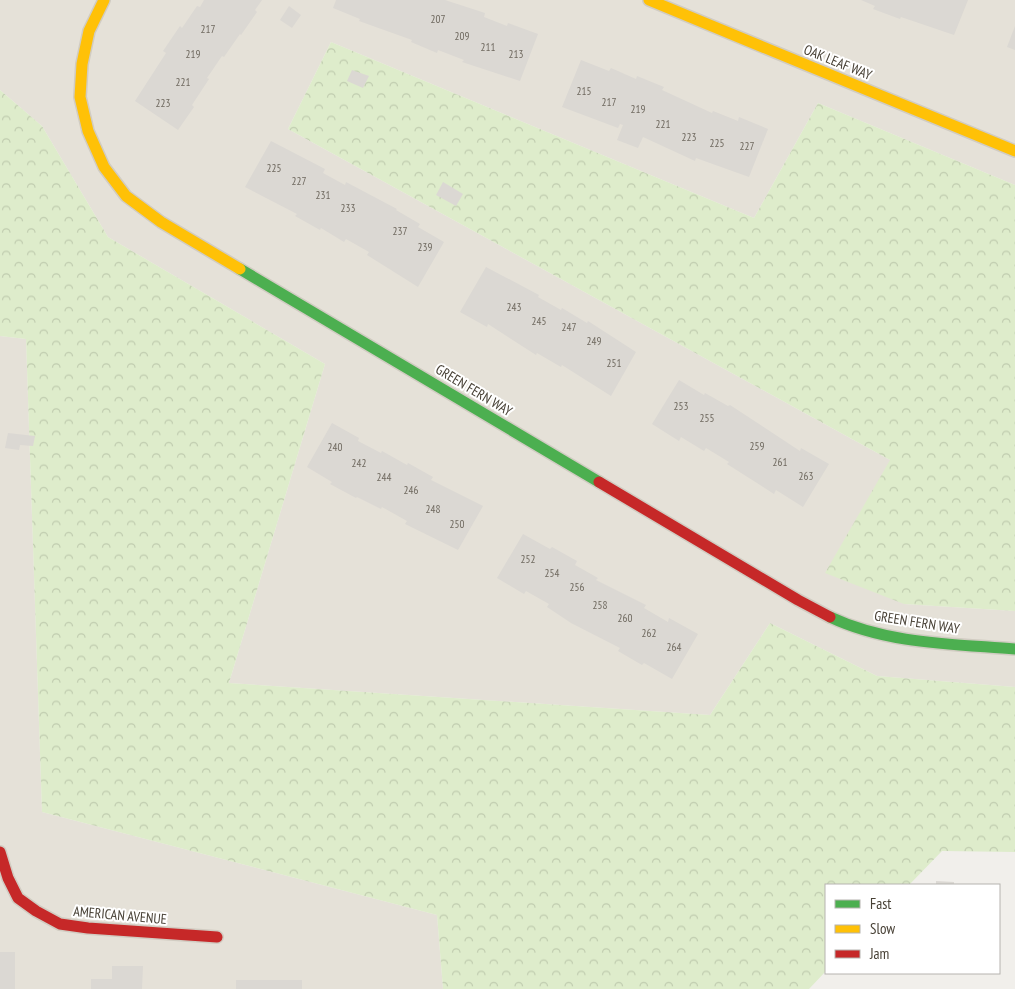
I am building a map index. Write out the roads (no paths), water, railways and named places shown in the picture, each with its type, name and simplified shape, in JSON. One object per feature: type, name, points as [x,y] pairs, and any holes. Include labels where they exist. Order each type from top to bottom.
[{"type":"street","name":"GREEN FERN WAY","points":[[104,0],[89,31],[82,64],[80,97],[88,131],[104,167],[126,196],[161,222],[789,595],[838,621],[882,635],[934,642],[1015,649]]},
{"type":"street","name":"OAK LEAF WAY","points":[[649,0],[1015,151]]},
{"type":"street","name":"AMERICAN AVENUE","points":[[0,852],[8,878],[18,898],[36,911],[60,924],[217,938]]}]
